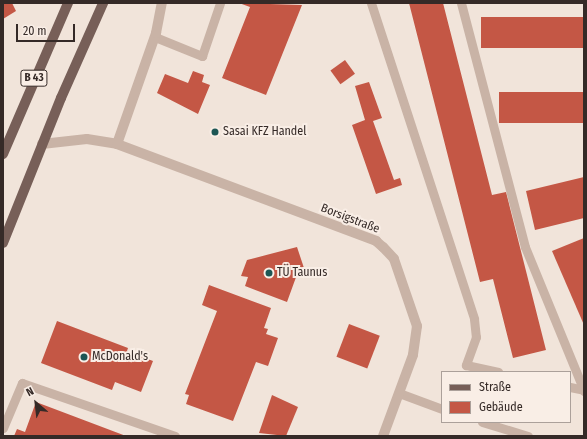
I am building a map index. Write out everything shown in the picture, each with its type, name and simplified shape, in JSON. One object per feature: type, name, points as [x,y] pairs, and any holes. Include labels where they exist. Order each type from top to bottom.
[{"type":"main road","name":"B 43","points":[[3,154],[68,3]]},
{"type":"main road","name":"B 43","points":[[3,243],[42,144],[103,3]]},
{"type":"street","points":[[117,144],[155,37],[162,3]]},
{"type":"street","name":"Borsigstraße","points":[[42,144],[87,139],[117,144],[376,241],[394,260],[417,326],[417,340],[383,436]]},
{"type":"lane","points":[[155,37],[202,56],[220,3]]},
{"type":"lane","points":[[371,3],[474,319],[476,337],[466,365],[493,371]]},
{"type":"lane","points":[[461,3],[525,247],[584,390]]},
{"type":"lane","points":[[3,428],[22,383],[169,435]]},
{"type":"lane","points":[[571,387],[584,390]]},
{"type":"lane","points":[[399,394],[441,409]]},
{"type":"lane","points":[[485,423],[517,434],[528,436]]},
{"type":"building","points":[[3,3],[12,3],[16,11],[3,19]]},
{"type":"building","points":[[239,3],[302,5],[266,95],[222,78],[250,7]]},
{"type":"building","points":[[409,3],[443,3],[492,195],[506,192],[546,350],[513,358],[493,279],[480,282]]},
{"type":"building","points":[[481,17],[584,17],[584,48],[481,48]]},
{"type":"building","points":[[345,60],[355,74],[340,84],[330,71]]},
{"type":"building","points":[[193,71],[204,75],[202,82],[210,85],[198,114],[157,93],[165,74],[188,83]]},
{"type":"building","points":[[369,82],[382,118],[373,121],[394,180],[400,178],[402,185],[376,194],[352,125],[365,120],[355,86]]},
{"type":"building","points":[[499,92],[584,92],[584,123],[499,123]]},
{"type":"building","points":[[584,177],[584,218],[535,230],[526,191]]},
{"type":"building","points":[[584,238],[584,325],[552,251]]},
{"type":"building","name":"TÜ Taunus","points":[[297,247],[305,271],[299,269],[287,302],[245,286],[248,277],[241,276],[247,260]]},
{"type":"building","points":[[209,285],[271,308],[264,328],[268,329],[266,334],[278,338],[268,366],[256,362],[233,421],[186,404],[189,395],[185,394],[217,311],[202,305]]},
{"type":"building","name":"McDonald's","points":[[57,321],[128,348],[127,351],[153,361],[141,392],[115,382],[112,390],[41,363]]},
{"type":"building","points":[[349,324],[380,336],[367,369],[336,357]]},
{"type":"building","points":[[272,395],[298,407],[286,436],[259,433]]},
{"type":"building","points":[[36,402],[126,436],[14,436],[17,429],[25,432]]},
{"type":"place","name":"Sasai KFZ Handel","points":[[215,132]]},
{"type":"place","name":"TÜ Taunus","points":[[269,273]]},
{"type":"place","name":"McDonald's","points":[[84,357]]}]
